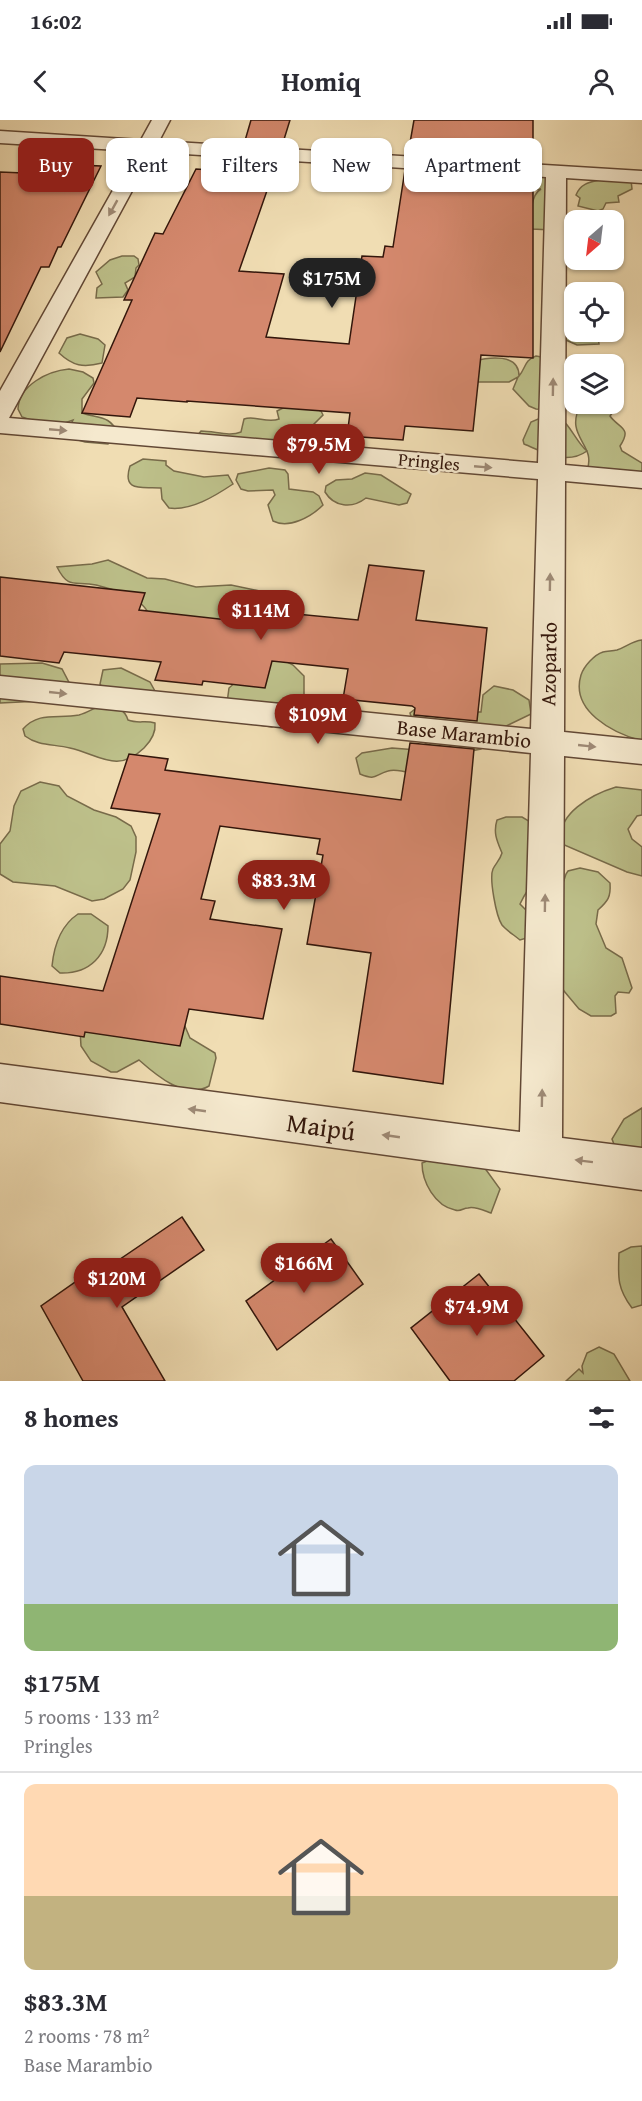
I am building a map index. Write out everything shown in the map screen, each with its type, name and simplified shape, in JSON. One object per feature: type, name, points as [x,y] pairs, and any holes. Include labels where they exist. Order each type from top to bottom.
[{"type":"street","points":[[151,138],[161,120]]},
{"type":"street","points":[[0,137],[106,143]]},
{"type":"street","points":[[189,149],[642,177]]},
{"type":"street","name":"Azopardo","points":[[540,1156],[556,171]]},
{"type":"street","points":[[0,413],[122,192]]},
{"type":"street","name":"Pringles","points":[[0,425],[642,480]]},
{"type":"street","name":"Base Marambio","points":[[0,687],[642,752]]},
{"type":"street","name":"Maipú","points":[[0,1083],[642,1169]]},
{"type":"green space","points":[[542,174],[548,174],[564,215],[564,221],[552,230],[532,229],[531,213],[537,192],[542,192]]},
{"type":"green space","points":[[604,179],[631,180],[632,189],[618,196],[619,202],[606,203],[603,209],[594,210],[578,206],[580,198],[576,195],[587,183]]},
{"type":"green space","points":[[122,256],[134,256],[138,259],[139,265],[136,268],[135,277],[125,283],[128,290],[123,297],[96,298],[97,288],[102,284],[96,272],[110,260]]},
{"type":"green space","points":[[80,334],[98,339],[105,345],[102,363],[79,365],[59,353],[67,338]]},
{"type":"green space","points":[[570,342],[599,342],[599,344],[577,345]]},
{"type":"green space","points":[[536,356],[564,368],[564,409],[560,411],[536,409],[529,406],[513,389],[518,377],[509,382],[477,382],[474,361],[487,358],[509,360],[518,369],[519,376]]},
{"type":"green space","points":[[69,369],[83,372],[93,378],[94,383],[82,399],[82,413],[107,420],[115,427],[118,433],[108,444],[85,442],[65,436],[73,420],[53,427],[22,417],[18,409],[20,400],[29,386],[44,376]]},
{"type":"green space","points":[[295,402],[321,411],[323,415],[308,430],[318,434],[306,447],[197,436],[201,431],[227,434],[241,432],[244,419],[248,418],[270,421],[279,419],[277,411]]},
{"type":"green space","points":[[612,414],[610,416],[613,420],[625,431],[624,440],[620,446],[622,451],[642,463],[642,483],[587,470],[588,453],[578,433],[576,415]]},
{"type":"green space","points":[[543,417],[563,421],[587,451],[571,457],[563,457],[547,454],[524,444],[523,440],[531,422]]},
{"type":"green space","points":[[143,459],[166,461],[166,465],[174,471],[204,477],[228,475],[233,484],[211,498],[194,505],[169,508],[162,499],[161,488],[136,487],[129,481],[130,466]]},
{"type":"green space","points":[[269,468],[285,470],[288,474],[289,489],[313,492],[319,496],[323,505],[312,514],[293,523],[273,521],[268,505],[275,495],[273,490],[248,491],[241,489],[236,480],[238,474]]},
{"type":"green space","points":[[365,473],[381,475],[411,494],[407,503],[399,505],[366,498],[355,504],[344,505],[333,501],[325,492],[326,486],[336,480],[352,479]]},
{"type":"green space","points":[[108,560],[147,578],[165,579],[196,587],[231,585],[264,592],[269,612],[259,623],[152,622],[144,607],[130,596],[96,585],[69,582],[57,567]]},
{"type":"green space","points":[[642,640],[642,741],[607,726],[596,718],[588,710],[579,688],[582,672],[596,656]]},
{"type":"green space","points":[[276,656],[293,665],[304,676],[304,696],[289,719],[272,727],[253,724],[227,703],[229,688],[250,669]]},
{"type":"green space","points":[[42,663],[62,669],[74,692],[41,701],[0,703],[0,664]]},
{"type":"green space","points":[[121,668],[150,682],[156,693],[108,696],[100,684],[103,670]]},
{"type":"green space","points":[[494,686],[513,690],[529,700],[531,714],[498,730],[481,749],[461,753],[441,753],[425,743],[414,728],[410,713],[424,702],[460,712],[481,712],[483,695]]},
{"type":"green space","points":[[102,705],[121,710],[128,720],[155,723],[151,740],[134,756],[117,761],[70,748],[41,743],[25,736],[23,729],[36,720],[79,715]]},
{"type":"green space","points":[[392,748],[417,750],[418,775],[395,770],[373,777],[360,774],[356,758],[362,753]]},
{"type":"green space","points":[[40,782],[59,786],[67,796],[131,826],[136,837],[136,852],[130,880],[123,889],[104,899],[92,901],[55,886],[13,882],[0,874],[0,844],[10,831],[14,806],[21,791]]},
{"type":"green space","points":[[616,787],[642,790],[642,815],[637,816],[628,829],[632,839],[642,847],[642,876],[627,872],[562,844],[561,833],[564,823],[577,807]]},
{"type":"green space","points":[[506,817],[522,817],[539,827],[528,857],[534,878],[520,904],[527,911],[530,937],[520,940],[502,925],[494,897],[492,874],[502,853],[495,829],[497,820]]},
{"type":"green space","points":[[580,868],[598,872],[610,883],[609,895],[598,910],[596,924],[606,948],[622,958],[632,988],[629,993],[618,992],[615,996],[616,1013],[611,1016],[591,1016],[579,1009],[564,991],[556,976],[557,902],[568,871]]},
{"type":"green space","points":[[78,914],[91,914],[108,926],[105,946],[101,954],[88,966],[80,970],[60,973],[52,966],[56,944],[62,930]]},
{"type":"green space","points":[[181,1017],[190,1038],[215,1053],[216,1058],[209,1086],[200,1090],[190,1090],[172,1084],[139,1060],[117,1072],[111,1072],[91,1061],[81,1046],[80,1030]]},
{"type":"green space","points":[[642,1108],[642,1171],[617,1152],[612,1139],[624,1119]]},
{"type":"green space","points":[[445,1154],[484,1167],[500,1189],[491,1213],[474,1208],[459,1211],[448,1208],[441,1204],[431,1192],[424,1178],[422,1163]]},
{"type":"green space","points":[[642,1246],[642,1305],[632,1308],[619,1282],[619,1253],[631,1247]]},
{"type":"green space","points":[[599,1347],[614,1354],[630,1381],[566,1381],[579,1369],[583,1373],[582,1366],[587,1353]]},
{"type":"building","points":[[251,120],[290,120],[284,138],[246,138]]},
{"type":"building","points":[[414,120],[533,120],[533,138],[411,138]]},
{"type":"building","points":[[94,166],[101,166],[94,180]]},
{"type":"building","points":[[196,169],[201,169],[201,192],[267,192],[239,271],[284,274],[266,337],[349,344],[362,256],[383,257],[385,246],[393,247],[404,176],[404,192],[533,192],[533,358],[481,355],[473,431],[405,426],[403,440],[347,436],[350,413],[137,398],[130,417],[82,413],[132,300],[124,300],[155,233],[163,234],[184,192],[189,192],[189,183]]},
{"type":"building","points":[[0,172],[18,173],[18,192],[88,192],[49,267],[41,267],[0,352]]},
{"type":"building","points":[[369,565],[424,571],[416,620],[487,628],[477,721],[414,715],[415,708],[412,706],[343,699],[348,669],[272,661],[265,688],[203,681],[202,685],[155,680],[161,662],[64,652],[59,663],[0,656],[0,577],[145,593],[139,610],[228,620],[230,611],[284,617],[286,613],[358,620]]},
{"type":"building","points":[[410,743],[474,749],[443,1084],[353,1071],[371,953],[307,944],[323,855],[317,854],[320,839],[220,826],[201,899],[215,901],[210,919],[282,929],[263,1019],[189,1009],[180,1046],[85,1032],[84,1037],[0,1024],[0,976],[103,991],[160,814],[111,808],[129,754],[168,759],[165,770],[401,800]]},
{"type":"building","points":[[182,1217],[204,1250],[122,1307],[165,1381],[83,1381],[41,1306],[98,1266],[101,1272]]},
{"type":"building","points":[[331,1239],[363,1284],[277,1350],[246,1301]]},
{"type":"building","points":[[479,1274],[544,1356],[514,1381],[450,1381],[411,1328]]}]
